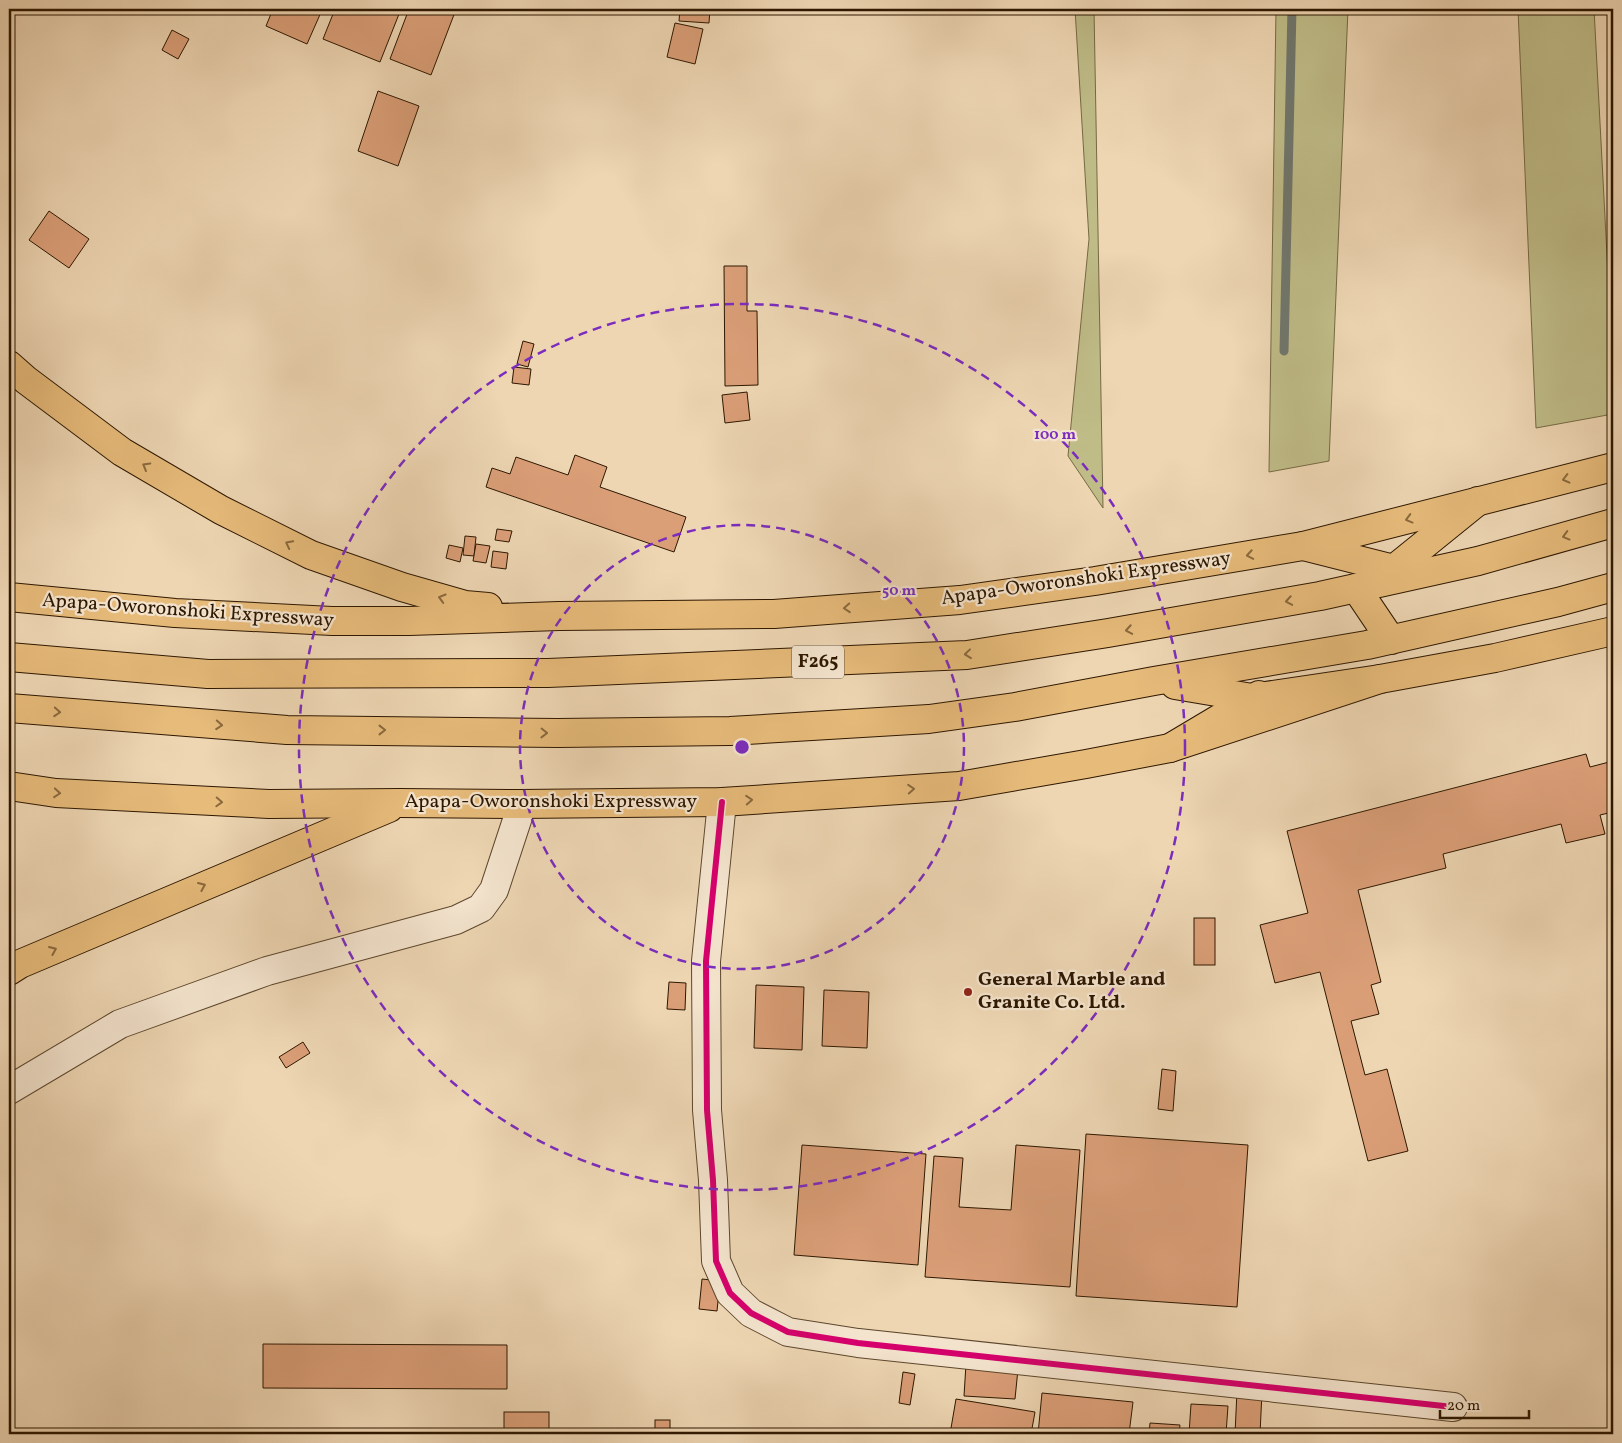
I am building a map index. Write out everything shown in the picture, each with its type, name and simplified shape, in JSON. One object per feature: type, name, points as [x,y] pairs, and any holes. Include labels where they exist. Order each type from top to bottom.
[{"type":"main road","points":[[9,365],[26,380],[122,452],[222,510],[311,555],[402,587],[465,605],[559,616]]},
{"type":"main road","name":"Apapa-Oworonshoki Expressway","points":[[9,597],[175,613],[332,621],[774,614],[960,600],[1095,582],[1303,546],[1613,466]]},
{"type":"main road","points":[[1394,570],[1478,501]]},
{"type":"main road","name":"F265","points":[[9,657],[208,674],[548,674],[967,654],[1108,634],[1320,596],[1478,561],[1613,523]]},
{"type":"main road","points":[[1303,546],[1394,570]]},
{"type":"main road","points":[[1320,596],[1394,570],[1478,561]]},
{"type":"main road","points":[[9,708],[287,730],[558,733],[730,731],[929,719],[1015,707],[1154,681],[1379,643],[1558,602],[1613,587]]},
{"type":"main road","points":[[1356,588],[1379,643]]},
{"type":"main road","name":"Apapa-Oworonshoki Expressway","points":[[9,786],[56,793],[269,804],[519,804],[722,802],[959,786],[1170,748],[1380,678],[1495,658],[1613,631]]},
{"type":"main road","points":[[1170,748],[1252,698],[1379,643]]},
{"type":"main road","points":[[1154,681],[1252,698],[1380,678]]},
{"type":"main road","points":[[9,971],[29,960],[400,803]]},
{"type":"street","points":[[722,802],[706,961],[707,1110],[713,1180],[716,1262],[730,1293],[751,1314],[788,1332],[858,1343],[1453,1407]]},
{"type":"street","points":[[9,1090],[120,1024],[267,971],[456,920],[481,908],[494,890],[518,817],[519,804]]},
{"type":"shaded area","points":[[1075,9],[1094,9],[1103,508],[1068,456],[1089,239]]},
{"type":"shaded area","points":[[1276,9],[1348,9],[1329,461],[1269,472]]},
{"type":"shaded area","points":[[1518,9],[1594,9],[1613,369],[1613,414],[1536,428]]},
{"type":"building","points":[[273,9],[322,10],[307,44],[266,26]]},
{"type":"building","points":[[335,9],[401,9],[380,62],[323,39]]},
{"type":"building","points":[[409,9],[447,9],[455,12],[431,75],[390,59]]},
{"type":"building","points":[[680,9],[710,9],[709,23],[679,21]]},
{"type":"building","points":[[675,23],[703,29],[695,64],[667,57]]},
{"type":"building","points":[[172,30],[189,39],[178,59],[162,50]]},
{"type":"building","points":[[378,91],[419,106],[398,166],[358,151]]},
{"type":"building","points":[[49,211],[89,239],[69,268],[29,240]]},
{"type":"building","points":[[724,266],[747,266],[747,311],[757,311],[758,385],[725,386]]},
{"type":"building","points":[[523,341],[534,344],[528,367],[517,364]]},
{"type":"building","points":[[514,367],[531,369],[529,385],[512,383]]},
{"type":"building","points":[[747,392],[750,420],[725,423],[722,395]]},
{"type":"building","points":[[575,455],[607,467],[600,487],[686,517],[674,552],[486,487],[492,468],[510,474],[516,457],[568,475]]},
{"type":"building","points":[[497,529],[512,531],[509,542],[495,540]]},
{"type":"building","points":[[465,536],[476,537],[474,556],[463,555]]},
{"type":"building","points":[[476,544],[490,546],[486,563],[473,561]]},
{"type":"building","points":[[449,545],[463,548],[460,562],[446,558]]},
{"type":"building","points":[[493,551],[508,553],[506,569],[491,567]]},
{"type":"building","points":[[1586,754],[1590,767],[1613,761],[1613,812],[1600,815],[1605,834],[1566,843],[1561,824],[1443,854],[1446,868],[1358,890],[1381,982],[1371,985],[1379,1014],[1351,1021],[1365,1075],[1387,1069],[1408,1151],[1368,1161],[1320,972],[1275,983],[1260,925],[1308,913],[1287,831]]},
{"type":"building","points":[[1194,918],[1215,918],[1215,965],[1194,965]]},
{"type":"building","points":[[669,982],[686,983],[685,1010],[667,1009]]},
{"type":"building","points":[[756,985],[804,987],[802,1050],[754,1048]]},
{"type":"building","points":[[824,990],[869,992],[867,1048],[822,1046]]},
{"type":"building","points":[[303,1042],[310,1053],[286,1068],[279,1057]]},
{"type":"building","points":[[1162,1069],[1176,1071],[1173,1111],[1158,1109]]},
{"type":"building","points":[[1086,1134],[1248,1145],[1237,1307],[1076,1296]]},
{"type":"building","points":[[802,1145],[926,1154],[918,1265],[794,1255]]},
{"type":"building","points":[[1016,1145],[1080,1150],[1070,1287],[925,1277],[934,1156],[963,1158],[959,1207],[1011,1210]]},
{"type":"building","points":[[702,1279],[720,1281],[717,1311],[699,1309]]},
{"type":"building","points":[[263,1344],[507,1345],[507,1389],[263,1388]]},
{"type":"building","points":[[966,1364],[1018,1369],[1015,1399],[964,1396]]},
{"type":"building","points":[[903,1372],[915,1374],[910,1405],[899,1403]]},
{"type":"building","points":[[1237,1391],[1262,1392],[1260,1434],[1235,1434]]},
{"type":"building","points":[[1042,1393],[1133,1402],[1129,1434],[1038,1434]]},
{"type":"building","points":[[956,1399],[1035,1412],[1031,1434],[950,1434]]},
{"type":"building","points":[[1191,1404],[1228,1406],[1226,1434],[1189,1434]]},
{"type":"building","points":[[504,1412],[549,1412],[549,1434],[504,1434]]},
{"type":"building","points":[[655,1420],[670,1420],[670,1434],[655,1434]]},
{"type":"building","points":[[1150,1423],[1180,1425],[1179,1434],[1149,1434]]},
{"type":"waterway","points":[[1284,351],[1292,9]]},
{"type":"cycle path","points":[[722,802],[706,961],[707,1110],[713,1180],[716,1261],[730,1293],[751,1313],[788,1332],[858,1343],[1453,1407]]},
{"type":"place","name":"General Marble and Granite Co. Ltd.","points":[[968,992]]}]
